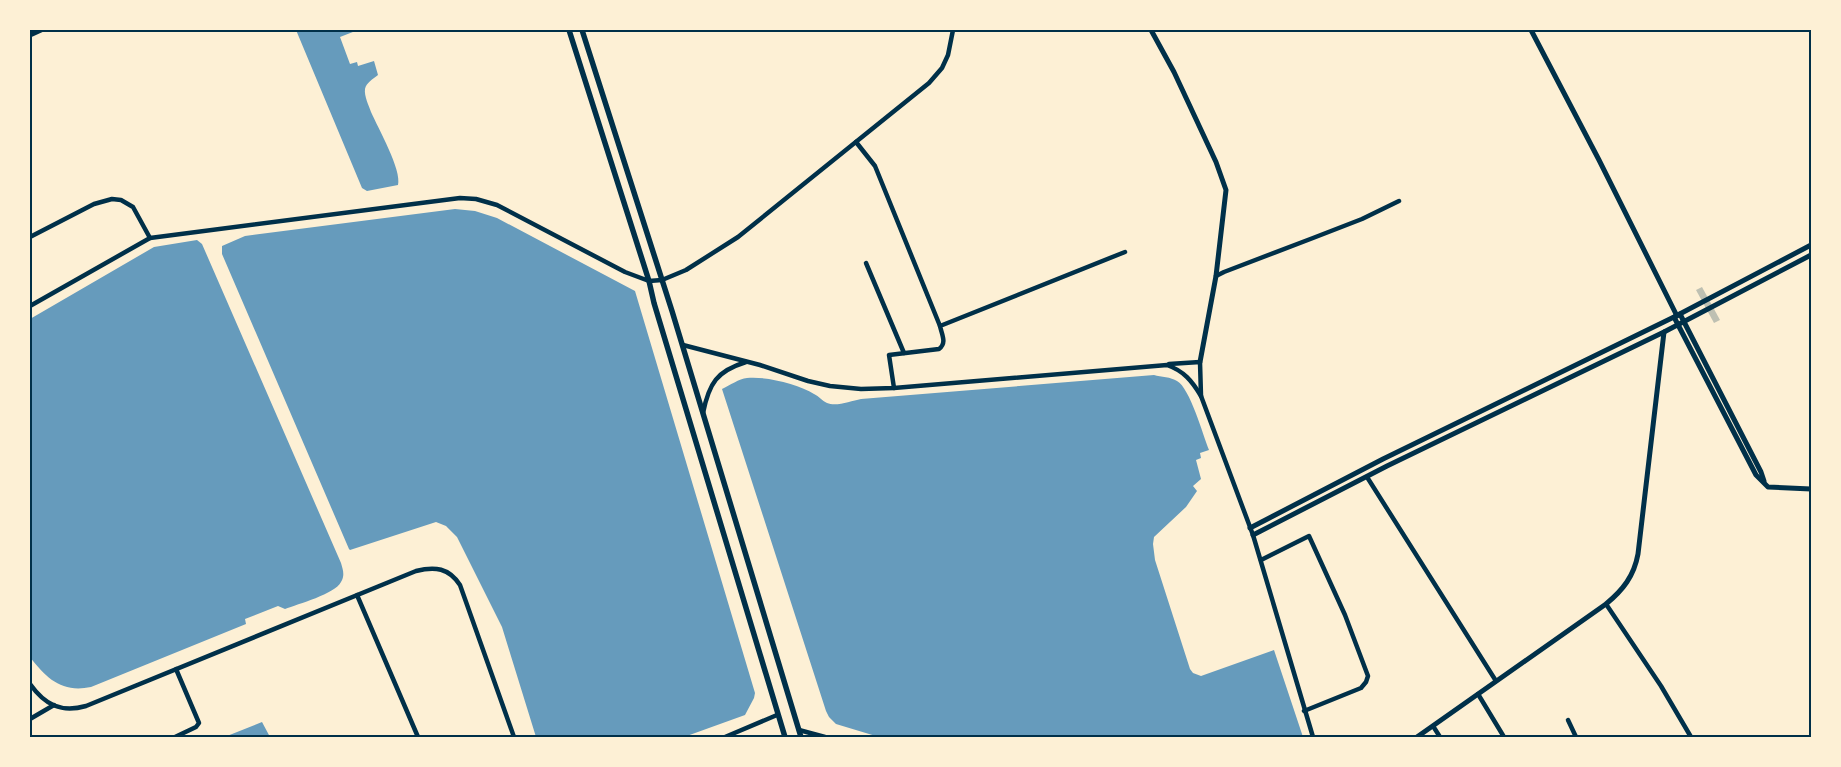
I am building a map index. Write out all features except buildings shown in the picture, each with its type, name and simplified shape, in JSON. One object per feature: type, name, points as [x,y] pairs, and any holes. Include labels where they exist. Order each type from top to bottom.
[{"type":"main road","points":[[569,30],[649,281],[785,737]]},
{"type":"main road","points":[[582,30],[683,345],[801,737]]},
{"type":"street","points":[[30,35],[41,30]]},
{"type":"street","points":[[30,306],[150,238],[460,198],[470,198],[504,208],[625,272],[649,281],[662,280],[686,270],[738,237],[937,75],[948,55],[953,30]]},
{"type":"street","points":[[1151,30],[1212,153],[1225,186],[1226,197],[1216,276],[1200,362],[1201,396]]},
{"type":"street","points":[[1531,30],[1756,475],[1765,484],[1774,488],[1811,489]]},
{"type":"street","points":[[856,142],[875,166],[940,326],[944,342],[943,346],[939,349],[889,355],[894,388]]},
{"type":"street","points":[[30,237],[94,204],[112,199],[121,200],[133,207],[150,238]]},
{"type":"street","points":[[1216,276],[1354,222],[1399,201]]},
{"type":"street","points":[[1250,528],[1383,459],[1677,316],[1811,245]]},
{"type":"street","points":[[940,326],[1125,252]]},
{"type":"street","points":[[1253,535],[1367,477],[1681,324],[1811,255]]},
{"type":"street","points":[[866,263],[904,353]]},
{"type":"street","points":[[1417,737],[1606,604],[1628,582],[1636,563],[1664,332]]},
{"type":"street","points":[[683,345],[830,386],[861,389],[894,388],[1200,362]]},
{"type":"street","points":[[703,413],[707,394],[715,379],[730,368],[748,362]]},
{"type":"street","points":[[1167,364],[1185,374],[1201,396],[1253,535],[1313,737]]},
{"type":"street","points":[[1367,477],[1496,682]]},
{"type":"street","points":[[1261,560],[1309,536],[1345,615],[1368,676],[1361,688],[1304,711]]},
{"type":"street","points":[[30,684],[40,697],[54,705],[66,709],[80,708],[427,568],[442,569],[454,577],[463,592],[514,737]]},
{"type":"street","points":[[357,595],[418,737]]},
{"type":"street","points":[[1606,604],[1661,686],[1691,737]]},
{"type":"street","points":[[175,737],[199,724],[176,669]]},
{"type":"street","points":[[1478,694],[1504,737]]},
{"type":"street","points":[[30,719],[54,705]]},
{"type":"street","points":[[725,737],[777,715]]},
{"type":"street","points":[[1568,720],[1576,737]]},
{"type":"street","points":[[1433,726],[1440,737]]},
{"type":"street","points":[[799,730],[825,737]]},
{"type":"water","points":[[296,30],[358,30],[340,37],[350,64],[357,62],[358,66],[374,61],[378,75],[367,85],[365,95],[393,160],[398,185],[367,191],[362,188]]},
{"type":"water","points":[[455,209],[475,211],[497,218],[635,291],[755,693],[745,715],[684,737],[536,737],[502,627],[457,537],[446,526],[436,522],[349,549],[222,254],[222,246],[245,236]]},
{"type":"water","points":[[197,240],[202,244],[341,563],[343,577],[341,582],[332,591],[285,609],[278,606],[245,619],[246,624],[91,687],[72,688],[63,686],[49,678],[30,657],[30,319],[154,247]]},
{"type":"water","points":[[1154,375],[1172,379],[1182,385],[1200,423],[1209,450],[1200,453],[1201,458],[1196,460],[1201,479],[1193,486],[1197,491],[1186,507],[1154,537],[1153,544],[1155,560],[1190,669],[1193,673],[1201,676],[1274,650],[1303,737],[879,737],[836,724],[826,711],[722,389],[744,379],[763,378],[800,387],[808,390],[825,402],[835,404],[861,399]]},
{"type":"water","points":[[262,722],[270,737],[224,737],[227,736]]}]
